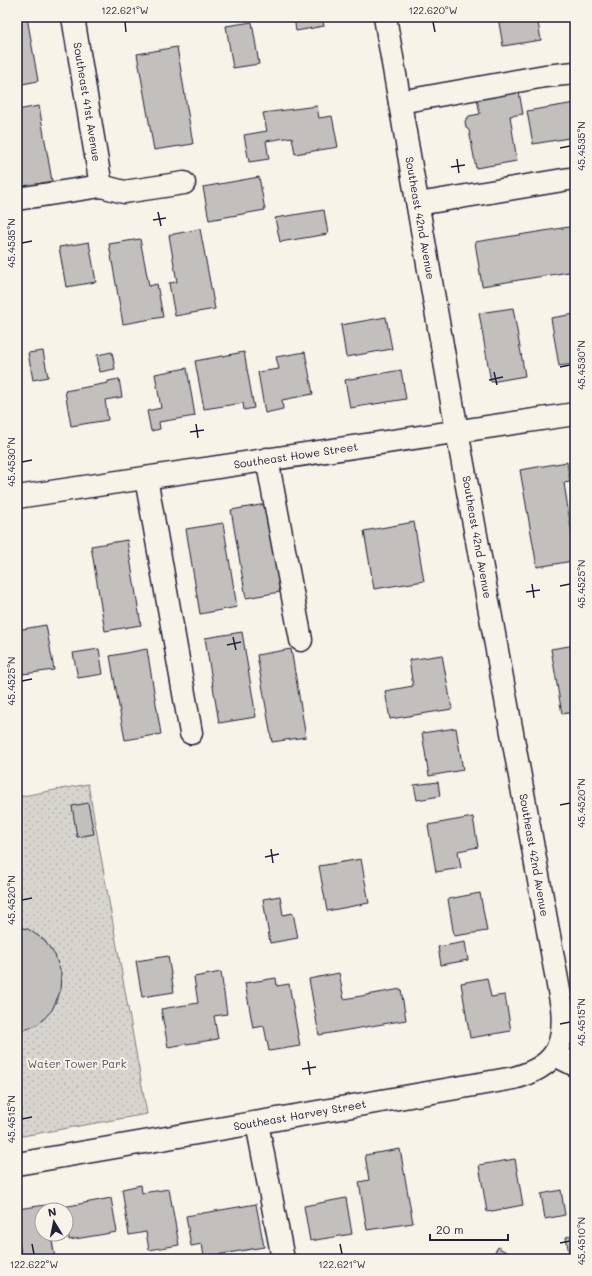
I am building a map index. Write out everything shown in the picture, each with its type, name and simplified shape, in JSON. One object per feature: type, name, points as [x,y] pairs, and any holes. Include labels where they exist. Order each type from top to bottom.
[{"type":"street","name":"Southeast 41st Avenue","points":[[73,17],[101,186]]},
{"type":"street","name":"Southeast 42nd Avenue","points":[[385,17],[457,431],[562,1007],[562,1036],[560,1045],[555,1055]]},
{"type":"street","points":[[400,102],[545,76],[575,73]]},
{"type":"street","points":[[418,204],[569,179]]},
{"type":"street","points":[[17,199],[101,186],[124,192],[184,183]]},
{"type":"street","name":"Southeast Howe Street","points":[[17,497],[575,414]]},
{"type":"street","points":[[267,460],[301,640]]},
{"type":"street","points":[[146,478],[191,733]]},
{"type":"street","points":[[555,1055],[575,1065]]},
{"type":"street","name":"Southeast Harvey Street","points":[[17,1164],[514,1078],[539,1069],[555,1055]]},
{"type":"street","points":[[257,1123],[283,1259]]},
{"type":"green space","name":"Water Tower Park","points":[[88,784],[147,1114],[17,1137],[17,797]]},
{"type":"building","points":[[27,17],[38,81],[17,85],[17,18]]},
{"type":"building","points":[[294,17],[322,17],[324,26],[296,31]]},
{"type":"building","points":[[498,17],[537,17],[541,40],[503,46]]},
{"type":"building","points":[[252,22],[259,64],[233,68],[226,26]]},
{"type":"building","points":[[177,47],[193,144],[154,150],[137,54]]},
{"type":"building","points":[[519,92],[523,114],[510,116],[517,161],[476,168],[469,130],[466,128],[465,121],[469,116],[480,114],[477,99]]},
{"type":"building","points":[[575,103],[575,137],[533,144],[527,111]]},
{"type":"building","points":[[39,106],[52,181],[17,188],[17,110]]},
{"type":"building","points":[[317,106],[319,118],[332,116],[338,147],[295,154],[292,137],[266,141],[269,159],[249,162],[244,135],[267,131],[263,113]]},
{"type":"building","points":[[259,177],[265,210],[209,220],[203,187]]},
{"type":"building","points":[[324,210],[328,234],[280,242],[275,218]]},
{"type":"building","points":[[575,226],[575,271],[482,286],[475,242]]},
{"type":"building","points":[[200,229],[215,309],[175,316],[169,283],[177,282],[169,235]]},
{"type":"building","points":[[140,239],[149,286],[157,284],[163,317],[123,324],[109,244]]},
{"type":"building","points":[[89,242],[96,282],[66,287],[59,247]]},
{"type":"building","points":[[513,308],[525,376],[491,382],[479,313]]},
{"type":"building","points":[[575,314],[575,364],[559,366],[551,318]]},
{"type":"building","points":[[386,317],[392,349],[346,357],[341,325]]},
{"type":"building","points":[[43,351],[48,377],[33,380],[28,353]]},
{"type":"building","points":[[112,352],[115,369],[100,372],[97,355]]},
{"type":"building","points":[[244,352],[254,408],[244,410],[243,403],[204,409],[195,361]]},
{"type":"building","points":[[305,352],[313,394],[282,400],[283,409],[265,413],[258,372],[279,369],[276,357]]},
{"type":"building","points":[[187,368],[195,416],[159,422],[160,429],[151,431],[147,411],[161,408],[155,374]]},
{"type":"building","points":[[401,370],[406,399],[350,408],[345,380]]},
{"type":"building","points":[[119,379],[122,397],[105,400],[108,420],[71,426],[65,391],[108,383],[108,381]]},
{"type":"building","points":[[567,462],[570,482],[564,483],[575,554],[572,555],[573,561],[537,567],[520,470]]},
{"type":"building","points":[[266,504],[280,592],[246,598],[231,510]]},
{"type":"building","points":[[414,522],[424,581],[374,589],[364,531]]},
{"type":"building","points":[[223,523],[237,607],[200,614],[186,529]]},
{"type":"building","points":[[127,540],[141,625],[105,631],[91,546]]},
{"type":"building","points":[[46,625],[54,670],[23,674],[17,630]]},
{"type":"building","points":[[242,632],[256,717],[219,723],[205,638]]},
{"type":"building","points":[[575,645],[575,712],[562,714],[551,649]]},
{"type":"building","points":[[99,649],[103,674],[78,678],[73,653]]},
{"type":"building","points":[[147,649],[161,734],[125,740],[110,656]]},
{"type":"building","points":[[291,649],[306,737],[272,742],[257,655]]},
{"type":"building","points":[[442,655],[452,709],[390,719],[385,691],[413,686],[409,660]]},
{"type":"building","points":[[456,728],[463,770],[429,776],[422,733]]},
{"type":"building","points":[[438,782],[440,796],[417,800],[414,785]]},
{"type":"building","points":[[88,803],[94,834],[77,837],[72,806]]},
{"type":"building","points":[[473,817],[478,847],[458,851],[461,868],[436,872],[428,825]]},
{"type":"building","points":[[361,859],[369,903],[327,911],[319,866]]},
{"type":"building","points":[[480,893],[487,931],[454,936],[448,899]]},
{"type":"building","points":[[280,896],[283,915],[293,913],[298,938],[270,943],[263,899]]},
{"type":"building","points":[[17,927],[28,929],[44,940],[55,955],[61,973],[60,992],[52,1010],[39,1024],[17,1033]]},
{"type":"building","points":[[465,942],[468,960],[441,965],[438,947]]},
{"type":"building","points":[[168,956],[174,992],[142,997],[136,961]]},
{"type":"building","points":[[221,972],[227,1014],[214,1016],[218,1039],[168,1047],[161,1009],[198,1003],[194,977]]},
{"type":"building","points":[[339,973],[344,999],[401,989],[406,1020],[319,1035],[309,979]]},
{"type":"building","points":[[276,978],[277,986],[289,984],[300,1046],[269,1051],[264,1026],[253,1028],[245,983]]},
{"type":"building","points":[[487,978],[491,997],[505,995],[511,1031],[470,1038],[461,983]]},
{"type":"building","points":[[400,1149],[413,1223],[367,1230],[359,1182],[369,1180],[365,1155]]},
{"type":"building","points":[[515,1159],[523,1205],[487,1212],[479,1165]]},
{"type":"building","points":[[141,1185],[142,1193],[169,1189],[179,1245],[149,1250],[146,1232],[129,1235],[122,1189]]},
{"type":"building","points":[[561,1190],[565,1215],[545,1219],[541,1194]]},
{"type":"building","points":[[111,1198],[117,1232],[74,1239],[74,1205]]},
{"type":"building","points":[[346,1198],[352,1234],[310,1241],[304,1206]]},
{"type":"building","points":[[256,1204],[264,1247],[204,1257],[202,1244],[191,1246],[186,1216]]},
{"type":"building","points":[[34,1207],[34,1242],[52,1242],[55,1259],[22,1259],[17,1229],[17,1209]]},
{"type":"building","points":[[575,1235],[575,1259],[570,1259],[566,1237]]},
{"type":"building","points":[[498,1247],[517,1259],[491,1259]]}]
